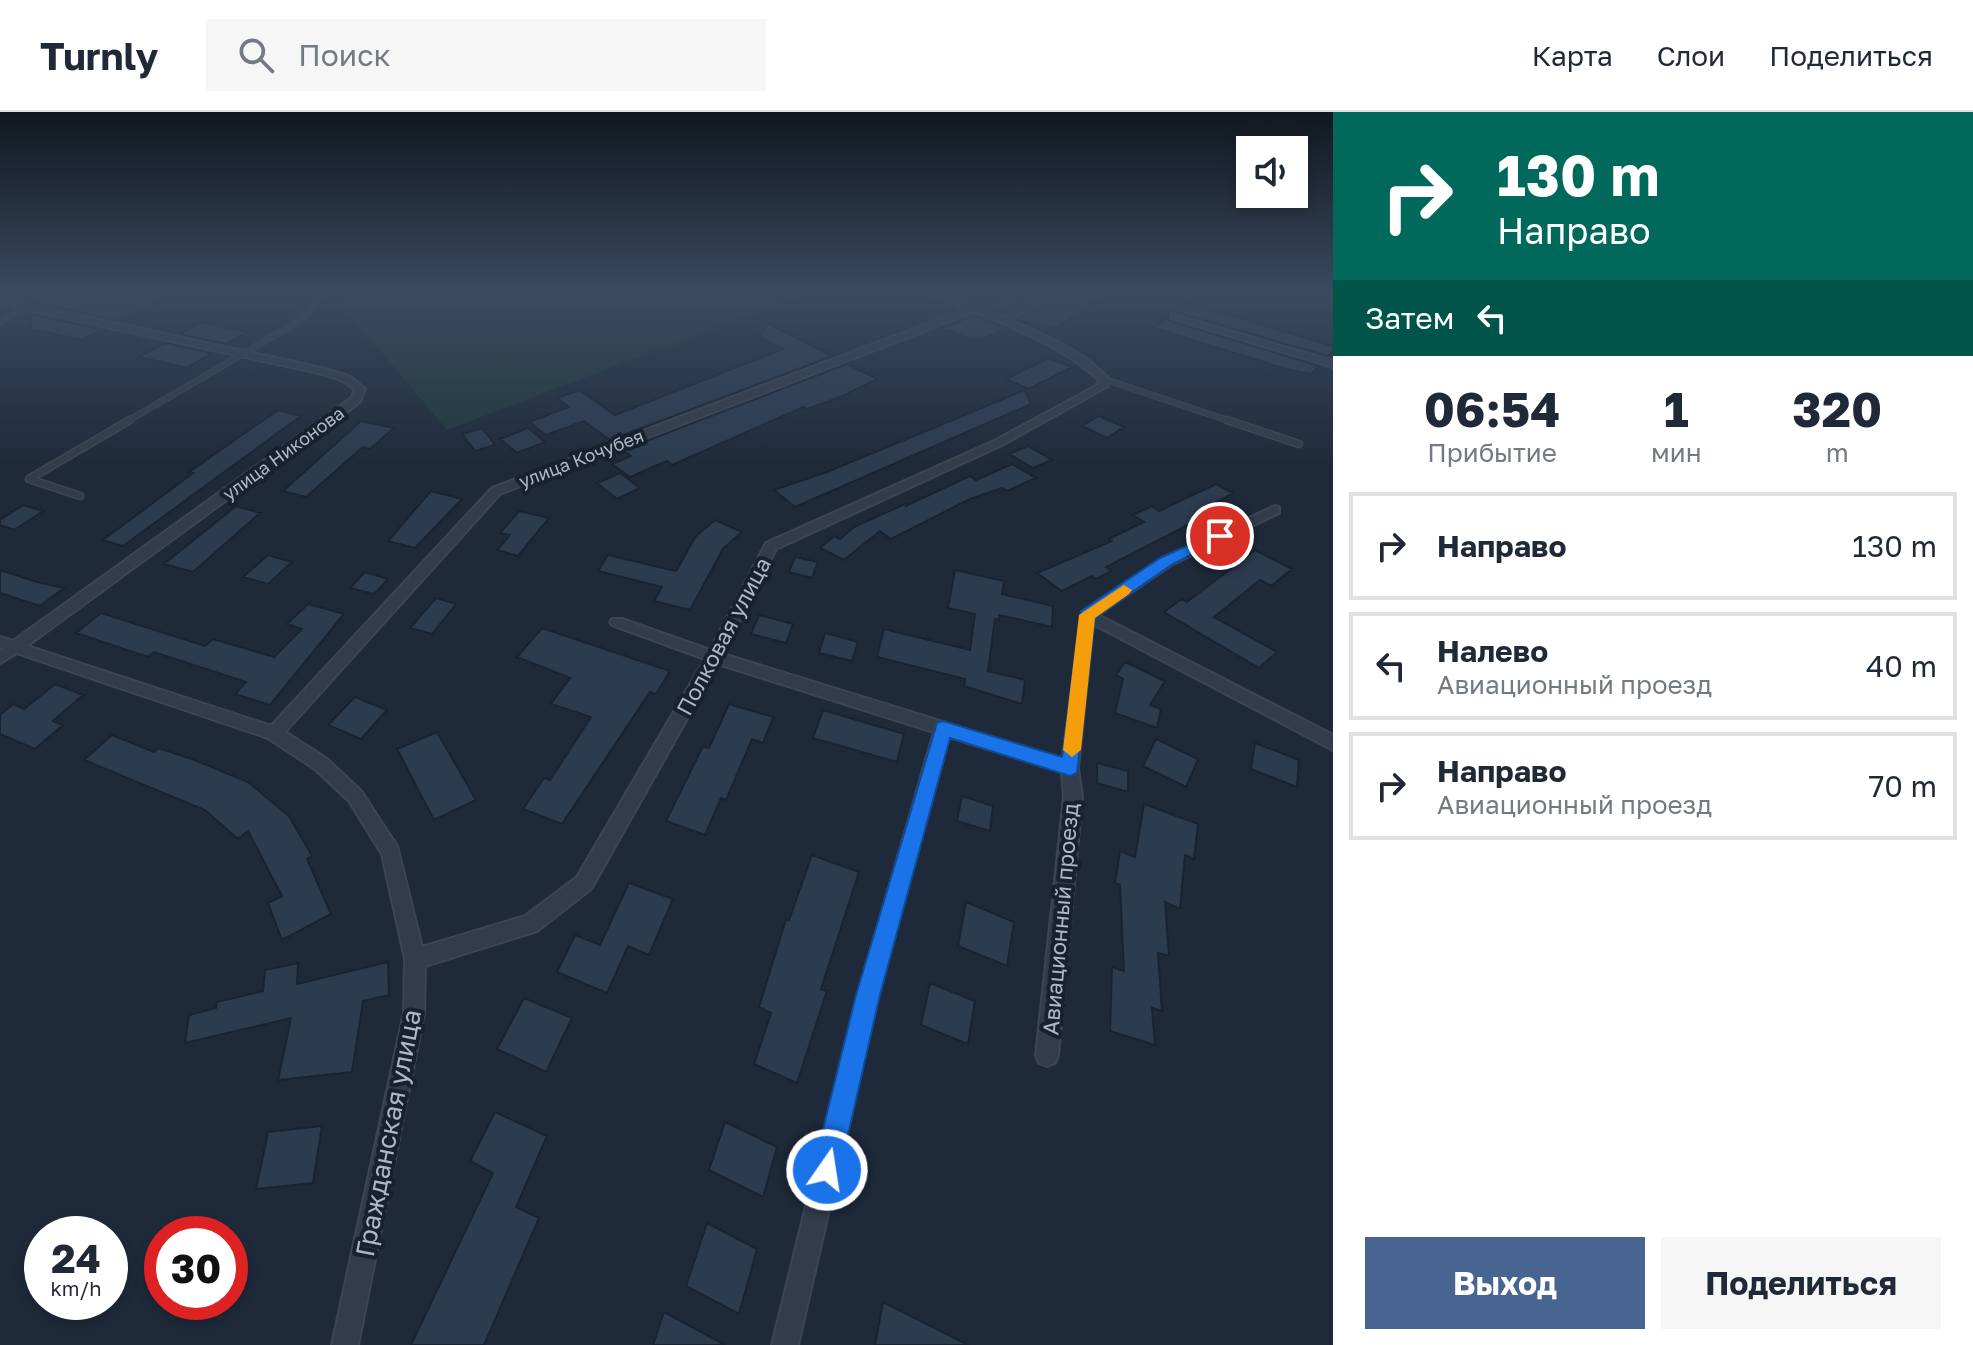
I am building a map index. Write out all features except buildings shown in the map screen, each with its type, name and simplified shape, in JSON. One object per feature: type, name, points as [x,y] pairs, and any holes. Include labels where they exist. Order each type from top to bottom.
[{"type":"street","name":"улица Никонова","points":[[5,650],[356,400],[360,389],[347,379],[326,372],[226,352]]},
{"type":"street","name":"улица Кочубея","points":[[274,733],[496,491],[862,352]]},
{"type":"street","points":[[1062,352],[1097,371],[1104,382]]},
{"type":"street","points":[[1292,352],[1333,364]]},
{"type":"street","name":"Полковая улица","points":[[415,959],[530,924],[584,883],[714,657],[771,546],[998,443],[1104,382]]},
{"type":"street","points":[[1275,510],[1166,562],[1087,615],[1333,743]]},
{"type":"street","name":"Авиационный проезд","points":[[1047,1055],[1073,797],[1070,768],[1087,615]]},
{"type":"street","points":[[617,622],[714,657],[1070,768]]},
{"type":"street","name":"Гражданская улица","points":[[5,650],[274,733],[321,764],[355,796],[391,852],[415,959],[414,1013],[345,1345]]},
{"type":"street","points":[[785,1345],[868,995],[943,728]]},
{"type":"lane","points":[[80,496],[29,479],[248,352]]},
{"type":"lane","points":[[1104,382],[1299,444]]},
{"type":"green space","points":[[381,352],[653,352],[447,430]]},
{"type":"slow traffic","points":[[1072,750],[1087,615],[1124,590]]},
{"type":"route","points":[[827,1170],[868,995],[943,728],[1070,768],[1087,615],[1166,562],[1220,536]]}]
